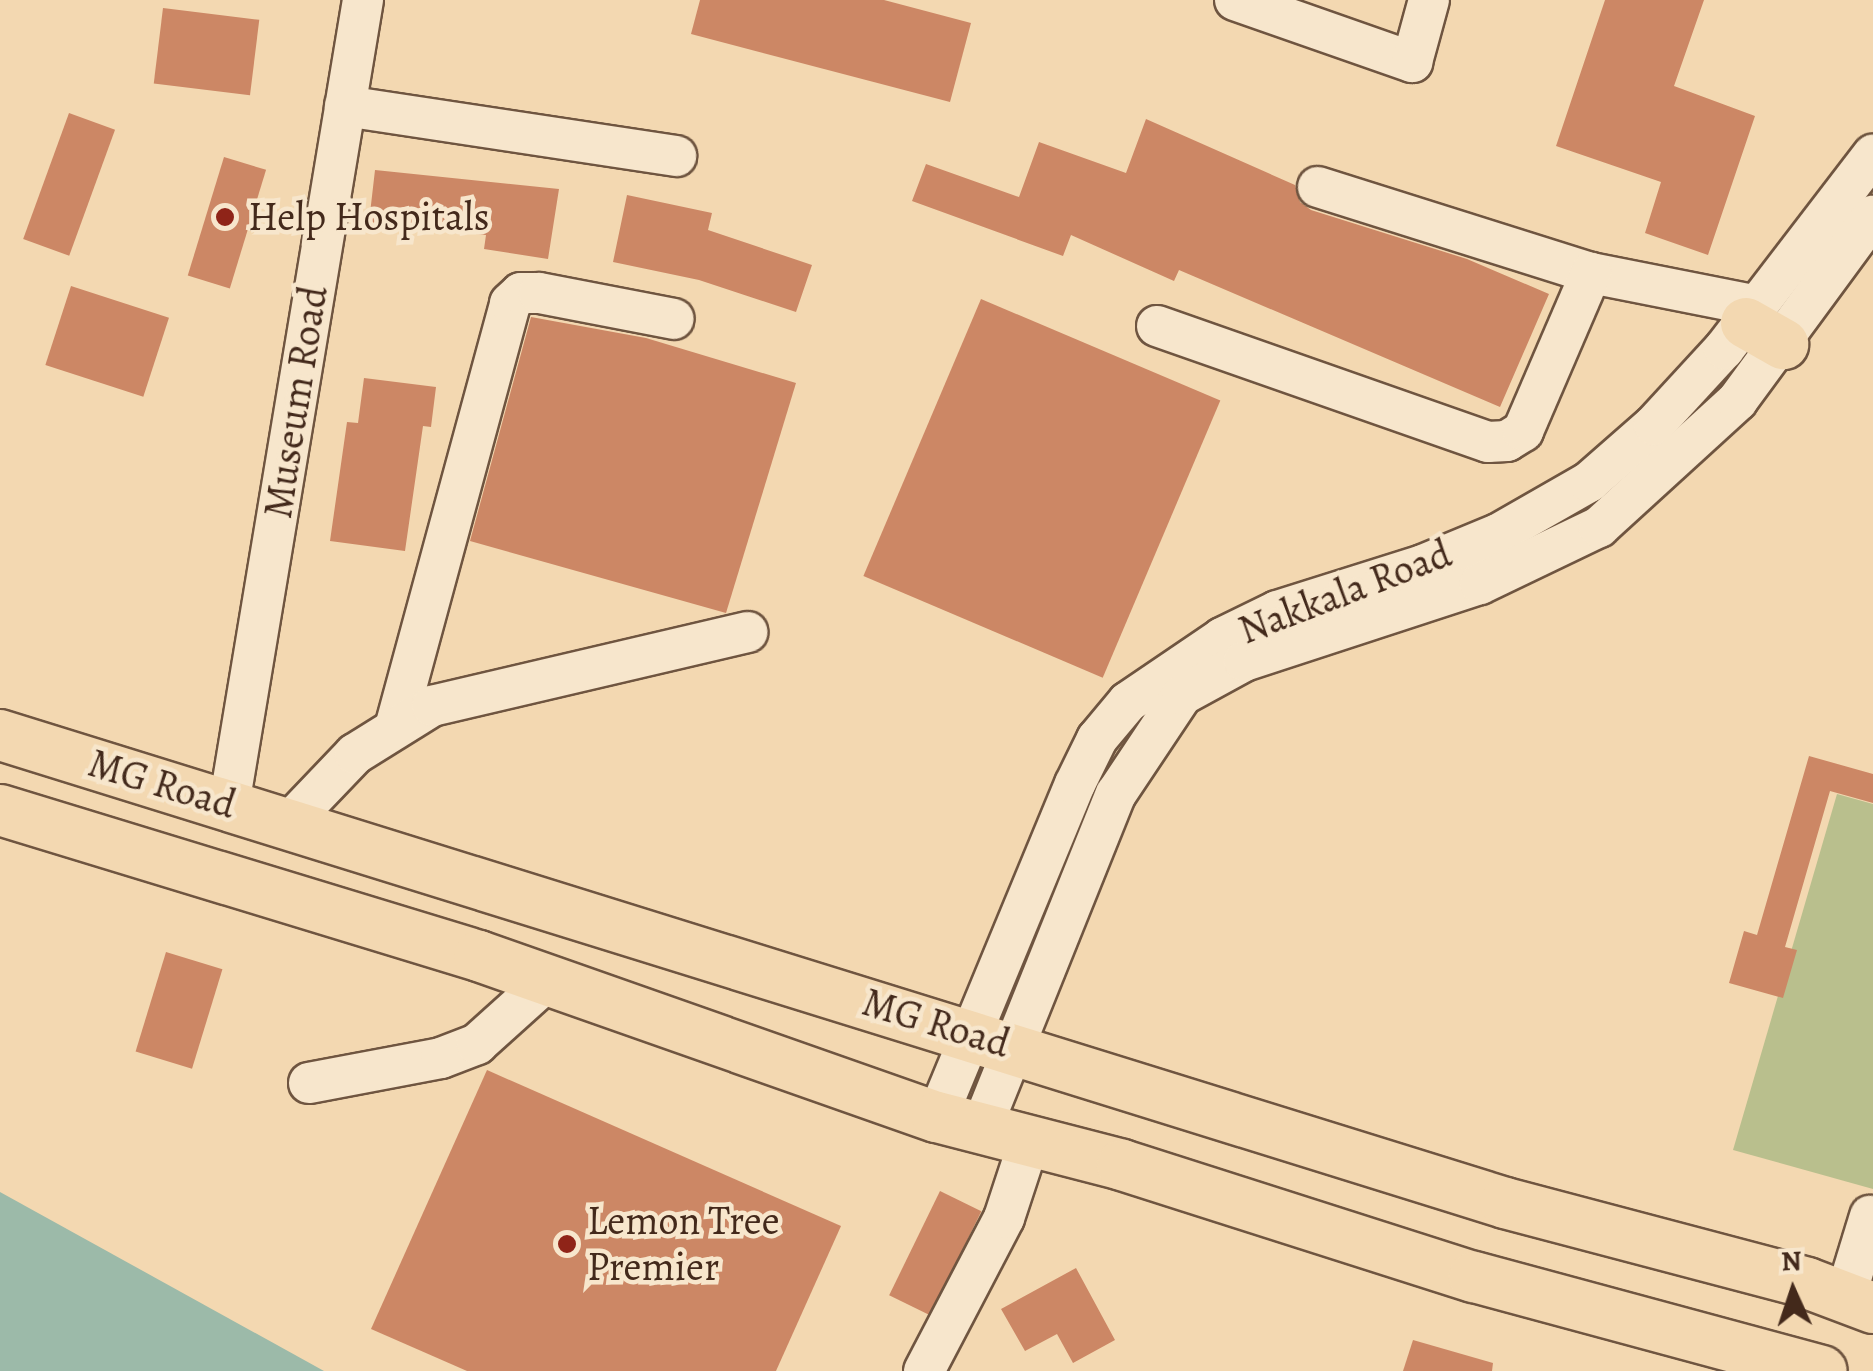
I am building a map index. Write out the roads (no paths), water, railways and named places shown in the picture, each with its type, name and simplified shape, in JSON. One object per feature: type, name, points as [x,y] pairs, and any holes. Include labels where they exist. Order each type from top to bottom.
[{"type":"main road","name":"MG Road","points":[[0,735],[229,804],[570,916],[990,1039],[1505,1203],[1859,1303]]},
{"type":"main road","name":"MG Road","points":[[0,810],[548,980],[959,1123],[1474,1278],[1822,1371]]},
{"type":"street","name":"Museum Road","points":[[229,804],[363,0]]},
{"type":"street","points":[[1235,0],[1412,62],[1428,0]]},
{"type":"street","points":[[345,106],[676,156]]},
{"type":"street","name":"Nakkala Road","points":[[1763,324],[1873,155]]},
{"type":"street","points":[[1318,187],[1763,324]]},
{"type":"street","name":"Nakkala Road","points":[[959,1123],[1074,784],[1097,739],[1128,702],[1222,638],[1277,612],[1438,558],[1588,482],[1654,426],[1873,216]]},
{"type":"street","points":[[1157,326],[1488,442],[1507,441],[1523,431],[1591,273]]},
{"type":"street","points":[[396,724],[510,303],[520,293],[539,293],[674,319]]},
{"type":"street","points":[[288,824],[355,754],[396,724],[432,706],[747,632]]},
{"type":"street","points":[[309,1083],[441,1058],[478,1044],[548,980]]},
{"type":"street","points":[[924,1371],[1004,1218],[1029,1142]]},
{"type":"street","points":[[1859,1303],[1870,1216]]},
{"type":"place","name":"Help Hospitals","points":[[225,217]]},
{"type":"place","name":"Lemon Tree Premier","points":[[567,1244]]}]
